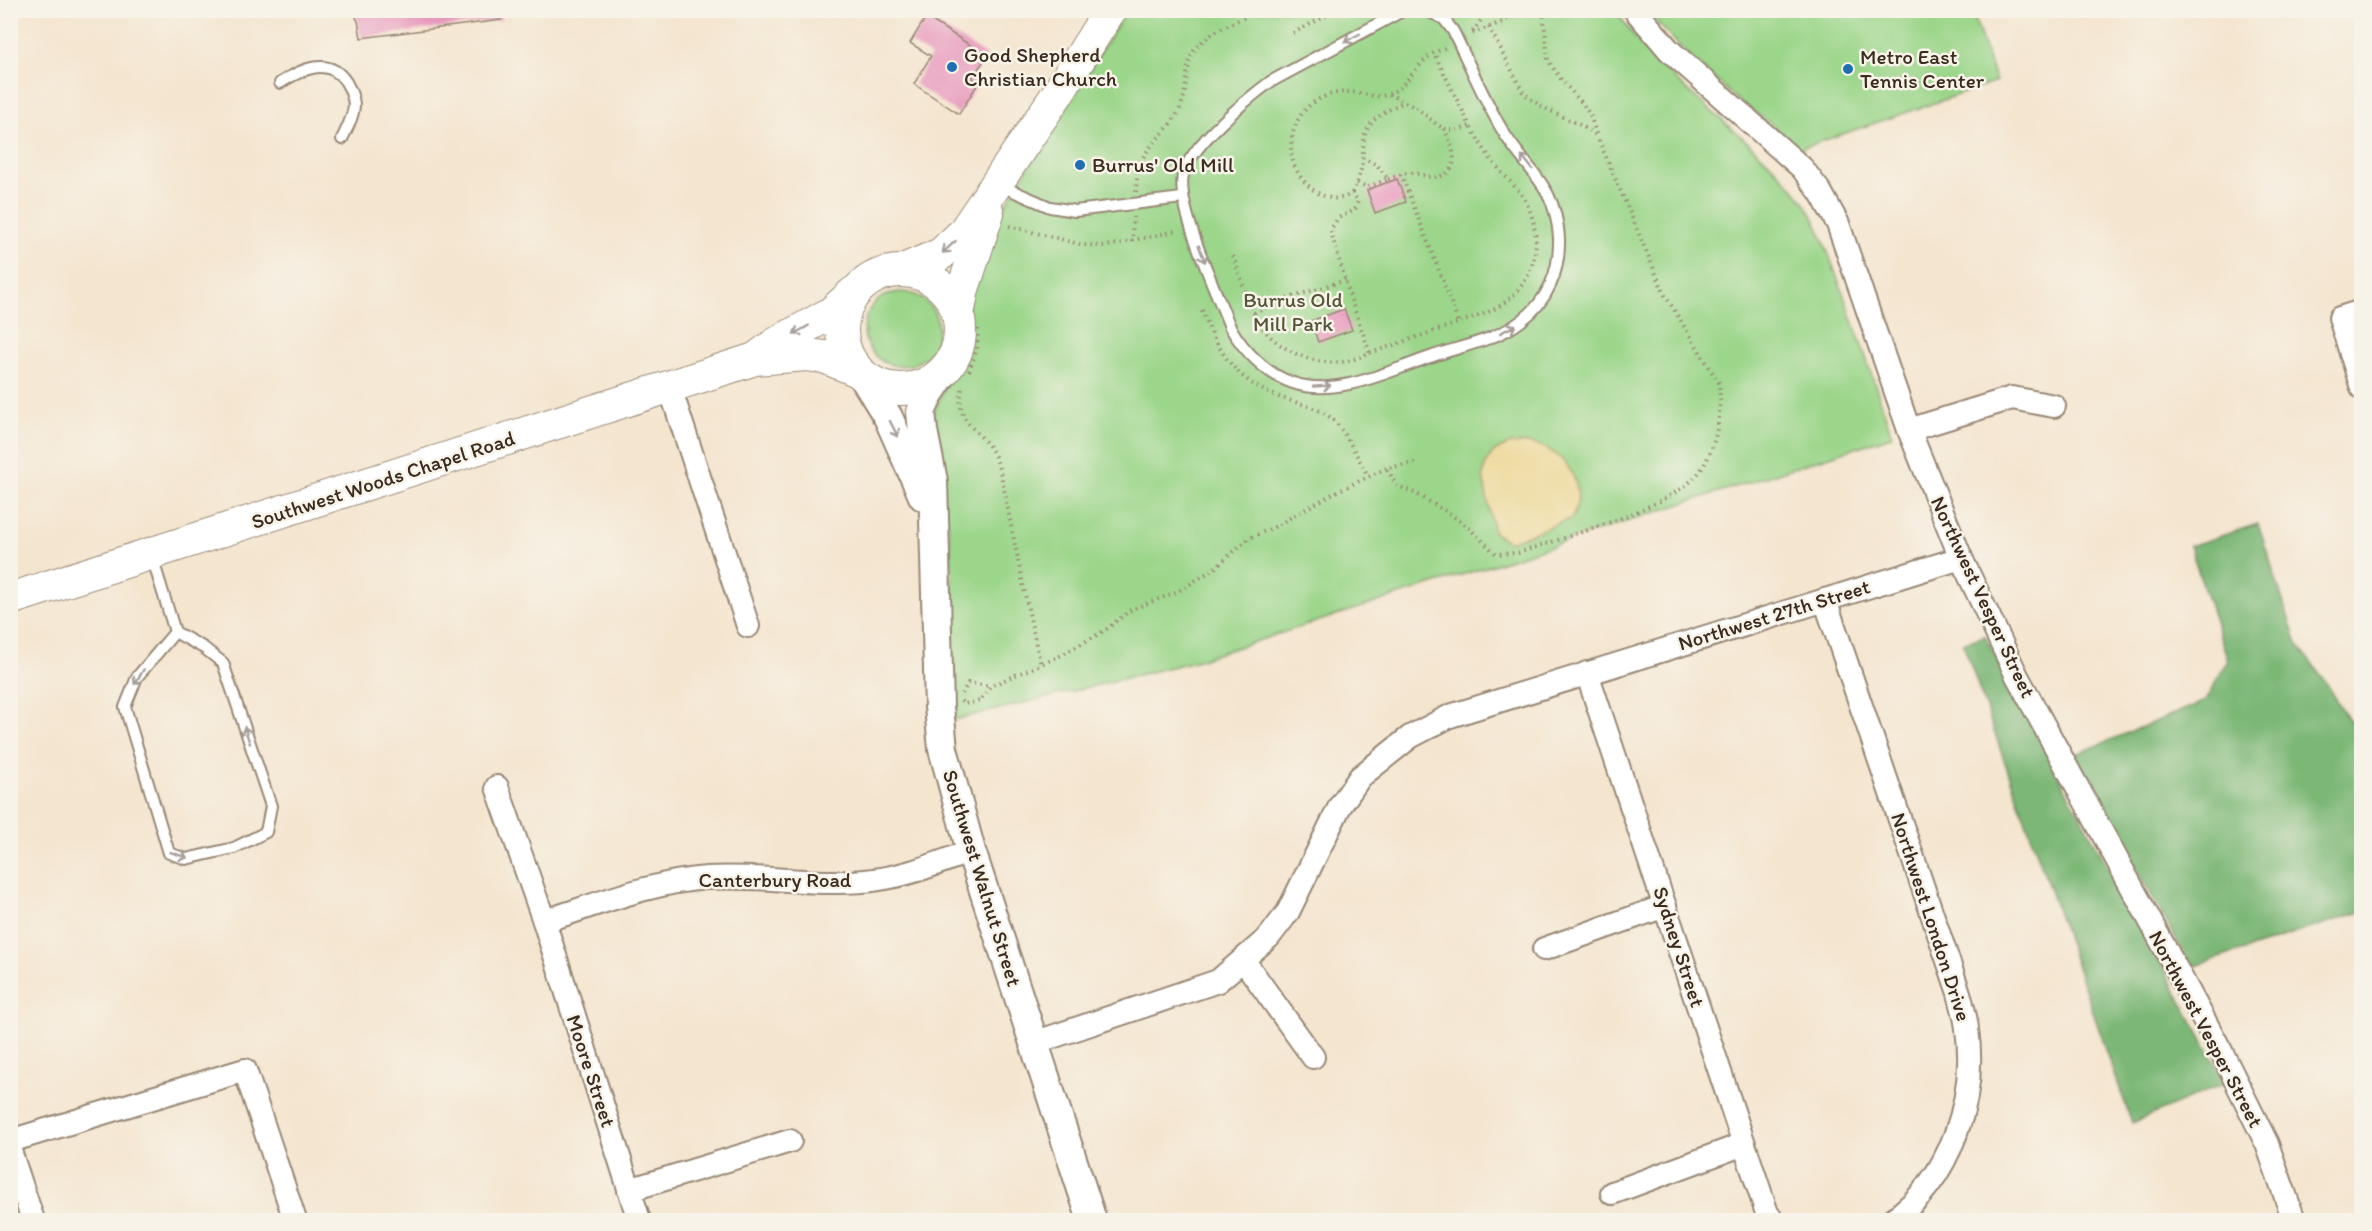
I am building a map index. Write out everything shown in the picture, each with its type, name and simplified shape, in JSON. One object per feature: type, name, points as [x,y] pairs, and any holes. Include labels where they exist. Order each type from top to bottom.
[{"type":"main road","points":[[997,184],[963,289],[968,319],[960,335],[955,354],[945,370],[930,382],[912,389],[892,389],[861,375],[847,355],[842,336],[844,316],[851,298],[865,284],[882,274],[901,271],[927,261],[946,250],[963,233],[1110,10]]},
{"type":"main road","points":[[901,271],[920,274],[937,283],[968,319]]},
{"type":"main road","name":"Southwest Woods Chapel Road","points":[[755,359],[777,343],[831,313],[865,284]]},
{"type":"main road","name":"Southwest Woods Chapel Road","points":[[10,599],[755,359],[807,355],[824,357],[861,375]]},
{"type":"street","name":"Northwest Vesper Street","points":[[1635,10],[1669,50],[1794,161],[1821,193],[1838,224],[1909,430],[1961,558],[2017,676],[2221,1051],[2267,1144],[2294,1221]]},
{"type":"street","points":[[2361,311],[2340,318],[2361,388]]},
{"type":"street","name":"Southwest Walnut Street","points":[[945,370],[929,394],[921,412],[933,481],[939,707],[943,749],[971,851],[1092,1221]]},
{"type":"street","name":"Southwest Walnut Street","points":[[861,375],[901,443],[933,524]]},
{"type":"street","points":[[670,388],[748,626]]},
{"type":"street","points":[[1909,430],[2012,398],[2054,406]]},
{"type":"street","name":"Northwest 27th Street","points":[[1034,1043],[1218,981],[1244,961],[1269,937],[1288,912],[1340,806],[1360,777],[1410,737],[1450,716],[1961,558]]},
{"type":"street","name":"Northwest London Drive","points":[[1825,600],[1959,993],[1967,1029],[1969,1069],[1964,1109],[1933,1181],[1892,1221]]},
{"type":"street","name":"Sydney Street","points":[[1587,673],[1767,1213],[1772,1221]]},
{"type":"street","name":"Moore Street","points":[[497,787],[544,921],[639,1221]]},
{"type":"street","name":"Canterbury Road","points":[[544,921],[657,886],[683,881],[708,878],[851,881],[879,879],[916,871],[971,851]]},
{"type":"street","points":[[1544,949],[1665,906]]},
{"type":"street","points":[[1244,961],[1313,1057]]},
{"type":"street","points":[[10,1141],[245,1070],[296,1221]]},
{"type":"street","points":[[629,1190],[790,1141]]},
{"type":"street","points":[[1612,1193],[1744,1144]]},
{"type":"street","points":[[10,1152],[33,1221]]},
{"type":"lane","points":[[1404,10],[1270,82],[1252,95],[1206,140],[1190,160],[1184,173],[1182,198],[1230,327],[1239,343],[1256,360],[1280,377],[1294,383],[1313,387],[1370,379],[1486,339],[1522,321],[1549,290],[1554,277],[1558,262],[1559,239],[1554,207],[1542,181],[1502,129],[1453,30],[1444,20],[1426,10]]},
{"type":"lane","points":[[280,83],[297,72],[312,67],[326,66],[341,75],[351,91],[354,105],[351,120],[342,139]]},
{"type":"lane","points":[[997,184],[1050,207],[1075,211],[1182,198]]},
{"type":"lane","points":[[151,554],[176,632],[204,648],[223,663],[271,806],[266,832],[234,848],[186,859],[170,853],[125,707],[137,677],[176,632]]},
{"type":"path","points":[[1136,193],[1138,172],[1143,157],[1177,116],[1194,50],[1207,37],[1223,27],[1261,10]]},
{"type":"path","points":[[1476,10],[1481,20],[1471,34],[1505,21],[1511,14],[1511,10]]},
{"type":"path","points":[[1387,468],[1396,485],[1417,494],[1450,514],[1469,528],[1490,549],[1497,554],[1506,555],[1518,553],[1644,509],[1675,494],[1700,471],[1712,446],[1720,394],[1719,383],[1665,295],[1590,115],[1548,60],[1543,10]]},
{"type":"path","points":[[1293,33],[1336,11]]},
{"type":"path","points":[[1489,27],[1523,92],[1531,101],[1584,126],[1597,136]]},
{"type":"path","points":[[1404,102],[1380,114],[1368,125],[1362,142],[1363,158],[1352,193],[1342,198],[1327,198],[1302,177],[1292,159],[1292,137],[1295,126],[1312,103],[1340,92],[1373,96],[1388,93],[1410,78],[1424,60],[1450,45]]},
{"type":"path","points":[[1233,256],[1259,322],[1274,340],[1301,356],[1316,359],[1346,361],[1495,309],[1518,292],[1530,273],[1536,247],[1534,224],[1525,200],[1483,149],[1434,53]]},
{"type":"path","points":[[1357,183],[1368,187],[1401,174],[1413,172],[1435,177],[1451,168],[1454,161],[1454,147],[1444,129],[1388,93]]},
{"type":"path","points":[[1444,129],[1457,130],[1470,126]]},
{"type":"path","points":[[1363,158],[1377,165],[1388,179]]},
{"type":"path","points":[[1401,174],[1436,260],[1458,323]]},
{"type":"path","points":[[1352,193],[1358,201],[1358,207],[1338,218],[1331,229],[1332,243],[1370,353]]},
{"type":"path","points":[[1132,242],[1133,217]]},
{"type":"path","points":[[1006,225],[1083,245],[1107,246],[1176,231]]},
{"type":"path","points":[[1254,313],[1289,298],[1346,280]]},
{"type":"path","points":[[968,319],[977,349],[961,390],[960,410],[971,428],[993,452],[1002,476],[1041,664]]},
{"type":"path","points":[[954,702],[959,700],[968,683],[990,686],[1041,664],[1104,631],[1132,609],[1177,592],[1214,569],[1248,539],[1274,528],[1334,493],[1387,468],[1415,463]]},
{"type":"path","points":[[959,700],[964,704],[980,701],[990,686]]},
{"type":"green space","name":"Burrus Old Mill Park","points":[[1126,11],[1616,11],[1639,43],[1681,85],[1762,155],[1804,203],[1815,221],[1828,252],[1892,436],[1195,661],[954,720],[949,531],[929,423],[965,342],[968,299],[995,221]]},
{"type":"green space","name":"Metro East Tennis Center","points":[[1646,11],[1972,11],[1996,82],[1796,150],[1774,126],[1740,102],[1690,57]]},
{"type":"green space","points":[[908,292],[928,302],[936,315],[938,329],[936,343],[928,356],[915,364],[894,366],[874,356],[866,343],[864,322],[874,302],[887,294]]},
{"type":"green space","points":[[2258,524],[2297,644],[2329,687],[2349,721],[2361,724],[2361,912],[2191,967],[2074,755],[2205,701],[2228,660],[2190,546]]},
{"type":"green space","points":[[1985,636],[2226,1083],[2132,1123],[1963,643]]},
{"type":"sand","points":[[1511,444],[1535,444],[1557,455],[1565,463],[1576,483],[1577,495],[1572,518],[1510,542],[1494,533],[1483,477],[1491,455]]},
{"type":"building","points":[[352,10],[501,10],[501,20],[361,38],[358,21]]},
{"type":"building","name":"Good Shepherd Christian Church","points":[[926,17],[987,56],[972,78],[979,82],[959,114],[914,84],[931,56],[910,43]]},
{"type":"building","points":[[1397,179],[1406,202],[1375,213],[1367,190]]},
{"type":"building","points":[[1344,309],[1352,330],[1318,342],[1311,321]]},
{"type":"place","name":"Good Shepherd Christian Church","points":[[952,67]]},
{"type":"place","name":"Metro East Tennis Center","points":[[1848,69]]},
{"type":"place","name":"Burrus' Old Mill","points":[[1080,165]]}]
